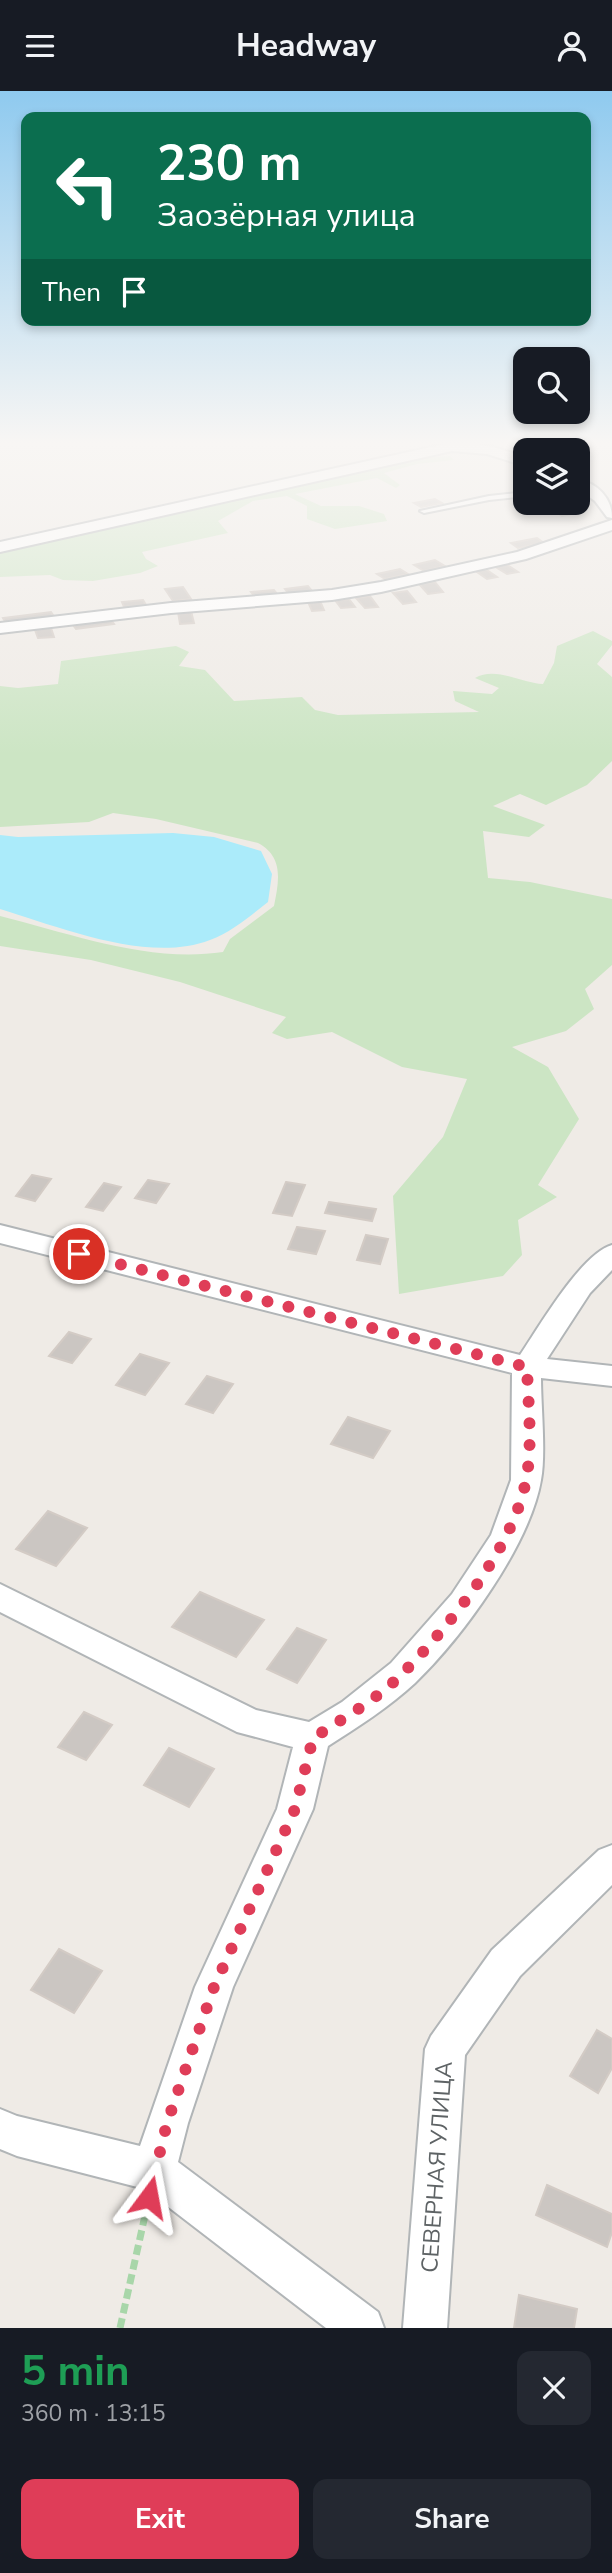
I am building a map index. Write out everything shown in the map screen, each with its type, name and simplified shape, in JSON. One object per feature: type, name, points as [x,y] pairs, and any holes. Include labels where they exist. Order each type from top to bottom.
[{"type":"street","points":[[0,628],[172,608],[332,595],[381,587],[552,546]]},
{"type":"street","points":[[0,1234],[527,1367],[612,1376]]},
{"type":"street","points":[[155,2171],[167,2123],[214,1987],[295,1809],[313,1738],[354,1712],[403,1674],[464,1602],[506,1538],[526,1479],[527,1367],[580,1287],[612,1254]]},
{"type":"street","points":[[0,1597],[249,1722],[313,1738]]},
{"type":"street","name":"СЕВЕРНАЯ УЛИЦА","points":[[425,2328],[445,2049],[506,1963],[612,1861]]},
{"type":"street","points":[[0,2129],[17,2136],[155,2171],[362,2328]]},
{"type":"path","points":[[120,2328],[155,2171]]},
{"type":"green space","points":[[29,546],[167,546],[142,552],[146,559],[158,566],[140,573],[93,581],[63,580],[50,575],[0,577],[0,553]]},
{"type":"green space","points":[[593,631],[612,641],[612,645],[597,664],[612,677],[612,761],[587,785],[546,805],[520,794],[493,806],[545,825],[529,837],[483,831],[488,878],[530,882],[612,899],[612,965],[585,989],[594,1009],[566,1031],[512,1047],[548,1067],[579,1119],[538,1185],[557,1197],[518,1220],[522,1255],[503,1276],[399,1294],[393,1196],[443,1137],[467,1079],[402,1067],[332,1032],[287,1039],[272,1033],[286,1017],[180,982],[91,960],[0,946],[0,916],[138,950],[167,954],[223,952],[230,939],[274,906],[278,870],[272,855],[258,843],[156,819],[113,813],[89,822],[0,827],[0,686],[18,688],[58,684],[61,661],[176,646],[189,652],[179,666],[205,670],[234,701],[302,697],[315,710],[338,715],[479,712],[455,701],[453,691],[492,694],[499,688],[475,678],[491,674],[543,684],[554,663],[557,646]]},
{"type":"water","points":[[173,833],[214,837],[261,851],[272,874],[268,902],[218,937],[186,946],[159,948],[104,940],[0,909],[0,835],[18,837]]},
{"type":"building","points":[[435,560],[445,566],[424,571],[414,565]]},
{"type":"building","points":[[506,564],[518,572],[507,574],[494,566]]},
{"type":"building","points":[[484,568],[497,577],[487,579],[474,570]]},
{"type":"building","points":[[400,569],[408,574],[385,579],[377,574]]},
{"type":"building","points":[[435,582],[443,592],[428,594],[419,584]]},
{"type":"building","points":[[308,586],[312,591],[289,594],[285,589]]},
{"type":"building","points":[[183,587],[191,599],[173,601],[165,589]]},
{"type":"building","points":[[274,590],[278,595],[255,597],[251,592]]},
{"type":"building","points":[[407,591],[416,602],[403,604],[393,593]]},
{"type":"building","points":[[370,596],[378,607],[365,608],[356,598]]},
{"type":"building","points":[[349,599],[355,607],[341,608],[335,600]]},
{"type":"building","points":[[143,600],[146,605],[124,607],[122,602]]},
{"type":"building","points":[[320,601],[324,610],[312,611],[308,602]]},
{"type":"building","points":[[191,611],[194,623],[180,624],[178,612]]},
{"type":"building","points":[[51,612],[55,618],[7,625],[3,618]]},
{"type":"building","points":[[111,620],[114,624],[76,629],[73,625]]},
{"type":"building","points":[[51,628],[54,637],[38,638],[35,630]]},
{"type":"building","points":[[32,1175],[51,1179],[35,1201],[16,1196]]},
{"type":"building","points":[[148,1180],[169,1184],[156,1203],[135,1198]]},
{"type":"building","points":[[286,1182],[305,1185],[292,1216],[273,1213]]},
{"type":"building","points":[[104,1183],[121,1187],[103,1211],[86,1207]]},
{"type":"building","points":[[329,1202],[376,1209],[372,1221],[325,1213]]},
{"type":"building","points":[[297,1227],[325,1231],[316,1254],[288,1249]]},
{"type":"building","points":[[366,1235],[388,1239],[380,1264],[357,1260]]},
{"type":"building","points":[[69,1332],[91,1339],[72,1363],[49,1356]]},
{"type":"building","points":[[140,1354],[169,1363],[145,1395],[116,1385]]},
{"type":"building","points":[[207,1376],[233,1384],[213,1413],[186,1404]]},
{"type":"building","points":[[348,1417],[390,1431],[373,1458],[331,1444]]},
{"type":"building","points":[[48,1511],[87,1528],[56,1566],[16,1549]]},
{"type":"building","points":[[200,1592],[264,1620],[236,1657],[172,1627]]},
{"type":"building","points":[[297,1628],[326,1640],[297,1683],[267,1669]]},
{"type":"building","points":[[84,1712],[112,1725],[86,1760],[58,1747]]},
{"type":"building","points":[[169,1748],[214,1769],[189,1807],[144,1785]]},
{"type":"building","points":[[59,1949],[102,1971],[74,2013],[31,1990]]},
{"type":"building","points":[[597,2030],[612,2039],[612,2068],[598,2093],[570,2076]]},
{"type":"building","points":[[547,2185],[612,2214],[612,2232],[607,2247],[536,2215]]},
{"type":"building","points":[[519,2295],[577,2309],[574,2328],[514,2328]]},
{"type":"route","points":[[79,1254],[527,1367],[526,1479],[506,1538],[464,1602],[403,1674],[354,1712],[313,1738],[295,1809],[214,1987],[167,2123],[149,2197]]}]
